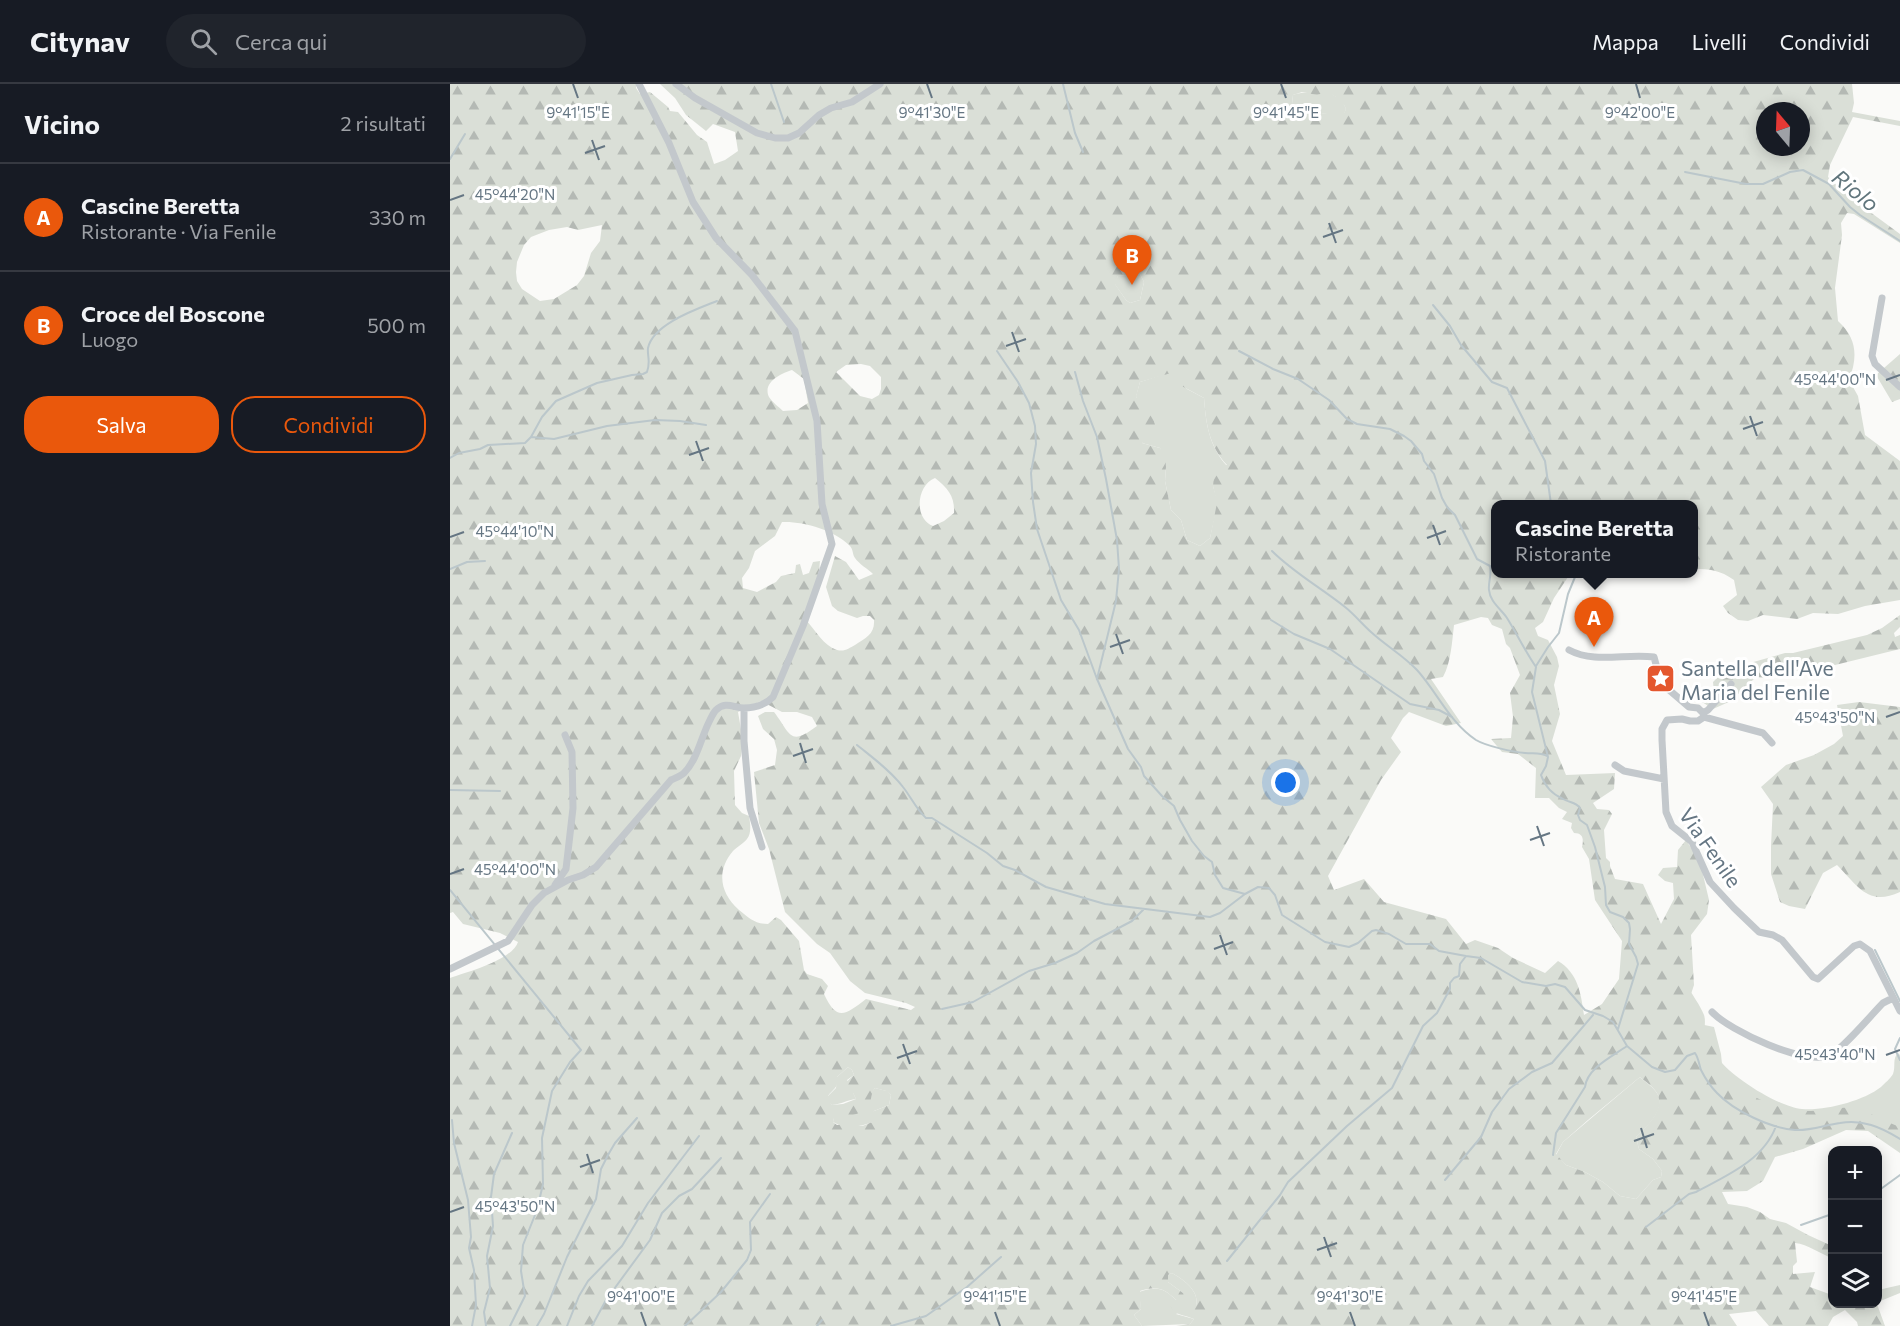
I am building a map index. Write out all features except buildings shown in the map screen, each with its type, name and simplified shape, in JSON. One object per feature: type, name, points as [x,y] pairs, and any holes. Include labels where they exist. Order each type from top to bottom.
[{"type":"street","points":[[553,887],[596,867],[671,780],[683,773],[695,756],[703,733],[715,710],[723,705],[744,708],[758,706],[773,697],[804,626],[832,544],[822,504],[817,421],[795,331],[752,275],[716,237],[693,202],[669,144],[639,84]]},
{"type":"street","points":[[676,84],[695,98],[757,133],[775,138],[788,138],[799,133],[819,115],[831,108],[852,102],[880,84]]},
{"type":"street","points":[[1882,298],[1872,356],[1875,364],[1900,387]]},
{"type":"street","points":[[1569,650],[1576,654],[1595,657],[1654,657],[1660,683],[1689,707],[1698,708],[1704,715],[1763,733],[1772,742]]},
{"type":"street","points":[[1704,715],[1731,684]]},
{"type":"street","points":[[744,708],[744,741],[750,808],[762,847]]},
{"type":"street","name":"Via Fenile","points":[[1704,715],[1698,721],[1667,720],[1662,729],[1666,812],[1672,826],[1692,842],[1710,882],[1759,932],[1782,940],[1807,972],[1818,979],[1854,946],[1860,944],[1870,951],[1893,998]]},
{"type":"street","points":[[450,969],[508,941],[532,905],[553,887],[566,869],[573,808],[572,752],[565,735]]},
{"type":"street","points":[[1615,765],[1624,771],[1664,779]]},
{"type":"street","points":[[1712,1012],[1719,1020],[1739,1032],[1779,1049],[1821,1058],[1834,1053],[1882,1003],[1893,998],[1900,1011]]},
{"type":"green space","points":[[450,84],[636,84],[640,94],[650,92],[670,111],[678,112],[697,135],[707,142],[714,164],[738,151],[735,132],[713,124],[706,131],[686,115],[675,98],[660,84],[1852,84],[1854,103],[1852,112],[1900,121],[1900,126],[1853,117],[1830,165],[1828,177],[1847,195],[1900,234],[1900,243],[1854,214],[1847,213],[1841,223],[1842,235],[1835,288],[1838,321],[1849,334],[1854,348],[1854,363],[1849,380],[1858,396],[1865,435],[1900,461],[1900,600],[1865,606],[1838,614],[1813,613],[1797,619],[1763,615],[1748,621],[1738,620],[1723,606],[1737,595],[1734,580],[1715,571],[1698,569],[1698,500],[1491,500],[1491,578],[1567,578],[1554,598],[1543,622],[1535,628],[1538,636],[1548,640],[1559,666],[1554,685],[1560,714],[1552,741],[1566,775],[1615,773],[1614,789],[1593,803],[1597,809],[1609,810],[1612,814],[1604,830],[1606,858],[1610,862],[1615,879],[1643,884],[1661,924],[1674,899],[1673,883],[1665,881],[1658,875],[1663,868],[1677,867],[1678,850],[1686,840],[1700,862],[1709,900],[1707,914],[1691,935],[1694,985],[1691,994],[1681,1004],[1690,1022],[1714,1027],[1723,1074],[1753,1096],[1775,1106],[1799,1111],[1855,1109],[1900,1127],[1900,1153],[1868,1131],[1846,1130],[1803,1149],[1775,1157],[1763,1181],[1747,1191],[1722,1192],[1728,1204],[1760,1212],[1770,1219],[1786,1223],[1828,1244],[1828,1256],[1805,1245],[1795,1243],[1797,1262],[1793,1266],[1793,1274],[1815,1272],[1810,1287],[1828,1294],[1828,1308],[1878,1308],[1885,1326],[1858,1326],[1845,1310],[1833,1317],[1828,1326],[1769,1326],[1756,1311],[1729,1314],[1737,1326],[1176,1326],[1190,1324],[1194,1319],[1176,1313],[1170,1304],[1196,1306],[1197,1301],[1190,1286],[1172,1273],[1168,1275],[1168,1282],[1183,1293],[1185,1299],[1176,1300],[1167,1292],[1159,1289],[1151,1288],[1140,1291],[1141,1309],[1134,1315],[1142,1326],[450,1326],[450,978],[499,960],[518,942],[500,933],[463,924],[453,912],[450,913]],"holes":[[[1302,92],[1317,95],[1327,92],[1336,97],[1337,102],[1344,105],[1346,109],[1344,113],[1324,113],[1292,104],[1293,95]],[[602,225],[600,241],[591,253],[584,276],[577,285],[554,299],[540,301],[522,289],[517,281],[517,262],[524,245],[531,237],[549,230],[567,227],[578,230]],[[1140,274],[1144,282],[1140,300],[1130,303],[1126,300],[1115,284],[1118,276]],[[846,365],[870,366],[881,377],[879,395],[872,399],[860,396],[836,372]],[[792,370],[804,379],[808,403],[797,410],[783,411],[769,397],[768,387],[778,376]],[[1171,373],[1178,384],[1204,398],[1212,442],[1227,465],[1215,467],[1213,486],[1217,503],[1210,538],[1200,546],[1187,540],[1181,520],[1171,510],[1165,481],[1165,455],[1160,448],[1142,443],[1156,429],[1153,417],[1136,397],[1140,382]],[[935,478],[944,485],[953,502],[954,513],[933,526],[922,516],[920,509],[921,494],[929,482]],[[782,522],[790,522],[827,531],[849,545],[857,560],[873,574],[859,580],[846,562],[835,556],[826,587],[832,606],[838,611],[857,618],[870,616],[874,620],[873,629],[866,638],[849,648],[837,650],[824,641],[806,620],[820,561],[813,562],[809,573],[803,575],[800,564],[796,565],[795,573],[781,576],[776,582],[757,592],[743,588],[742,578],[749,568],[755,551],[775,536]],[[1481,617],[1488,618],[1492,625],[1502,629],[1520,675],[1510,693],[1513,717],[1511,738],[1491,739],[1502,752],[1518,754],[1536,768],[1535,798],[1549,798],[1567,812],[1562,819],[1572,823],[1571,828],[1574,833],[1582,837],[1582,847],[1589,859],[1595,900],[1622,941],[1619,979],[1602,1004],[1584,1015],[1577,984],[1570,971],[1558,961],[1545,973],[1498,948],[1475,940],[1466,944],[1446,919],[1384,902],[1364,879],[1334,890],[1328,876],[1381,780],[1401,752],[1391,738],[1403,718],[1409,712],[1446,726],[1461,723],[1431,679],[1443,677],[1446,671],[1454,625]],[[761,701],[782,712],[797,712],[812,717],[817,726],[796,737],[788,732],[774,712],[765,712],[758,716],[763,729],[774,739],[777,750],[775,765],[754,772],[759,823],[769,849],[785,912],[817,944],[830,953],[850,981],[865,993],[915,1007],[911,1010],[866,999],[847,1012],[837,1012],[824,994],[828,986],[822,979],[807,974],[804,970],[799,941],[781,920],[776,917],[768,924],[756,922],[739,910],[728,896],[722,882],[724,866],[733,851],[749,837],[750,831],[749,816],[742,813],[735,805],[734,771],[741,756],[743,741],[738,712]],[[848,1067],[854,1075],[844,1084],[841,1092],[853,1093],[856,1099],[832,1105],[828,1101],[828,1096],[836,1088],[837,1077]],[[1640,1077],[1657,1092],[1659,1101],[1656,1113],[1649,1124],[1636,1137],[1639,1149],[1653,1159],[1662,1171],[1661,1177],[1653,1180],[1636,1199],[1620,1196],[1603,1182],[1566,1165],[1556,1154],[1563,1142]],[[875,1088],[891,1095],[889,1105],[874,1111],[870,1116],[872,1122],[860,1126],[853,1123],[837,1125],[833,1122],[834,1118],[855,1115],[864,1110]]]},
{"type":"green space","points":[[1327,91],[1343,103],[1346,109],[1344,114],[1318,112],[1292,104],[1293,95]]},
{"type":"green space","points":[[1140,274],[1144,282],[1140,300],[1130,303],[1114,283],[1118,276]]},
{"type":"green space","points":[[1900,354],[1900,399],[1892,402],[1876,375]]},
{"type":"green space","points":[[1171,372],[1187,389],[1204,398],[1212,443],[1227,466],[1213,486],[1218,503],[1210,538],[1200,546],[1187,540],[1181,520],[1171,510],[1165,481],[1166,467],[1160,448],[1142,443],[1144,439],[1136,396],[1140,382]]},
{"type":"green space","points":[[1900,615],[1900,627],[1894,633],[1895,637],[1900,635],[1900,649],[1831,666],[1793,671],[1770,678],[1756,677],[1731,701],[1713,709],[1702,702],[1714,692],[1713,682],[1725,670],[1785,653],[1867,635]]},
{"type":"green space","points":[[1859,702],[1900,707],[1900,892],[1889,896],[1872,896],[1858,887],[1837,865],[1823,873],[1805,909],[1789,906],[1780,902],[1771,874],[1773,804],[1761,787],[1786,765],[1814,755],[1834,744],[1843,736],[1837,705]]},
{"type":"green space","points":[[1688,987],[1704,1015],[1705,1033],[1709,1043],[1724,1066],[1756,1090],[1792,1107],[1811,1109],[1832,1107],[1864,1097],[1881,1087],[1892,1076],[1898,1053],[1900,1055],[1900,1143],[1867,1126],[1789,1131],[1638,1018]]},
{"type":"green space","points":[[848,1067],[854,1075],[847,1080],[856,1099],[832,1105],[828,1102],[828,1096],[836,1088],[837,1077]]},
{"type":"green space","points":[[1640,1077],[1655,1090],[1659,1107],[1657,1113],[1636,1137],[1639,1149],[1653,1159],[1662,1171],[1661,1177],[1653,1180],[1636,1199],[1620,1196],[1603,1182],[1566,1165],[1556,1155],[1563,1142]]},
{"type":"green space","points":[[875,1088],[887,1091],[891,1095],[889,1105],[874,1111],[872,1122],[842,1126],[833,1122],[834,1117]]},
{"type":"green space","points":[[1172,1273],[1190,1286],[1197,1301],[1196,1306],[1176,1314],[1194,1319],[1190,1324],[1142,1326],[1134,1315],[1141,1309],[1139,1292],[1159,1289],[1167,1292],[1176,1300],[1183,1293],[1168,1282],[1168,1275]]},
{"type":"green space","points":[[1900,1285],[1900,1293],[1882,1300],[1882,1289]]},
{"type":"waterway","points":[[771,84],[784,122]]},
{"type":"waterway","points":[[1063,84],[1075,133],[1083,152]]},
{"type":"waterway","points":[[450,159],[465,134]]},
{"type":"waterway","name":"Riolo","points":[[1685,172],[1746,184],[1763,184],[1790,172],[1803,170],[1829,184],[1850,207],[1900,241]]},
{"type":"waterway","points":[[450,458],[459,453],[488,445],[525,443],[556,401],[597,383],[647,372],[648,348],[658,332],[677,318],[717,301]]},
{"type":"waterway","points":[[1433,305],[1450,326],[1461,345],[1492,382],[1507,388],[1545,461],[1550,500]]},
{"type":"waterway","points":[[997,351],[1029,403],[1035,426],[1036,444],[1031,473],[1037,529],[1061,600],[1079,630],[1097,679],[1128,749],[1141,767],[1144,776],[1174,806],[1192,841],[1212,862],[1215,875],[1223,888],[1245,894],[1258,887],[1269,888],[1275,895],[1282,915],[1325,942],[1349,947],[1376,930],[1389,934],[1406,944],[1430,944],[1439,951],[1481,958],[1522,982],[1546,986],[1555,984],[1565,987],[1585,1010],[1613,1022],[1627,1046],[1652,1067],[1665,1072],[1675,1070],[1687,1056],[1695,1053],[1700,1068],[1717,1093],[1733,1106],[1764,1122],[1795,1130],[1856,1122],[1886,1131],[1900,1139]]},
{"type":"waterway","points":[[1239,351],[1298,379],[1329,400],[1347,419],[1357,424],[1390,429],[1411,441],[1434,474],[1442,498],[1455,515],[1477,559],[1490,566],[1491,598],[1507,618],[1536,667],[1532,692],[1548,757],[1541,775],[1552,792],[1580,808],[1578,815],[1580,820],[1587,825],[1595,847],[1605,887],[1606,905],[1610,912],[1623,917],[1629,923],[1629,944],[1638,964],[1618,1029]]},
{"type":"waterway","points":[[1075,372],[1097,437],[1117,540],[1119,569],[1116,601],[1097,679]]},
{"type":"waterway","points":[[531,437],[554,439],[607,426],[655,420],[706,425]]},
{"type":"waterway","points":[[1272,551],[1345,607],[1376,637],[1412,665],[1459,725],[1476,740],[1507,750],[1547,756]]},
{"type":"waterway","points":[[450,569],[467,562],[485,561]]},
{"type":"waterway","points":[[1536,666],[1559,633],[1568,594],[1575,578]]},
{"type":"waterway","points":[[1271,620],[1294,634],[1330,649],[1410,704],[1439,710],[1452,717]]},
{"type":"waterway","points":[[857,745],[893,776],[926,818],[932,818],[987,853],[1003,866],[1046,887],[1105,904],[1210,917],[1220,913],[1245,894]]},
{"type":"waterway","points":[[450,790],[500,791]]},
{"type":"waterway","points":[[450,890],[581,1050],[570,1062],[552,1091],[542,1138],[543,1184],[537,1210],[523,1245],[521,1271],[525,1296],[510,1326]]},
{"type":"waterway","points":[[942,1009],[973,1002],[1029,971],[1077,953],[1094,941],[1132,921],[1143,910]]},
{"type":"waterway","points":[[1875,950],[1900,1001]]},
{"type":"waterway","points":[[1227,1261],[1288,1182],[1347,1126],[1392,1088],[1423,1026],[1437,1013],[1450,989],[1450,983],[1459,976],[1460,964],[1466,956]]},
{"type":"waterway","points":[[1445,1180],[1481,1137],[1492,1112],[1509,1089],[1532,1072],[1552,1063],[1593,1015]]},
{"type":"waterway","points":[[1900,1038],[1895,1049],[1900,1060]]},
{"type":"waterway","points":[[1553,1155],[1556,1133],[1585,1087],[1590,1074],[1627,1046]]},
{"type":"waterway","points":[[537,1326],[567,1257],[596,1199],[601,1169],[615,1143],[637,1118]]},
{"type":"waterway","points":[[452,1120],[454,1143],[468,1200],[471,1237],[469,1248],[474,1270],[476,1305],[472,1326]]},
{"type":"waterway","points":[[1646,1227],[1689,1194],[1743,1166],[1763,1148],[1776,1126]]},
{"type":"waterway","points":[[486,1326],[484,1312],[490,1288],[487,1256],[493,1226],[491,1197],[494,1174],[512,1133]]},
{"type":"waterway","points":[[567,1326],[579,1296],[588,1281],[622,1246],[648,1203],[699,1136]]},
{"type":"waterway","points":[[592,1326],[606,1300],[650,1240],[662,1213],[679,1196],[692,1189],[721,1158]]},
{"type":"waterway","points":[[1882,1188],[1900,1175]]},
{"type":"waterway","points":[[685,1326],[721,1292],[747,1260],[751,1250],[750,1222],[770,1194]]},
{"type":"waterway","points":[[1801,1225],[1828,1215]]},
{"type":"waterway","points":[[891,1326],[926,1316],[967,1287],[1001,1257]]},
{"type":"waterway","points":[[817,1326],[822,1320]]},
{"type":"place","name":"Croce del Boscone","points":[[1132,285]]},
{"type":"place","name":"Cascine Beretta","points":[[1594,647]]},
{"type":"place","name":"Santella dell'Ave Maria del Fenile","points":[[1660,679]]}]
